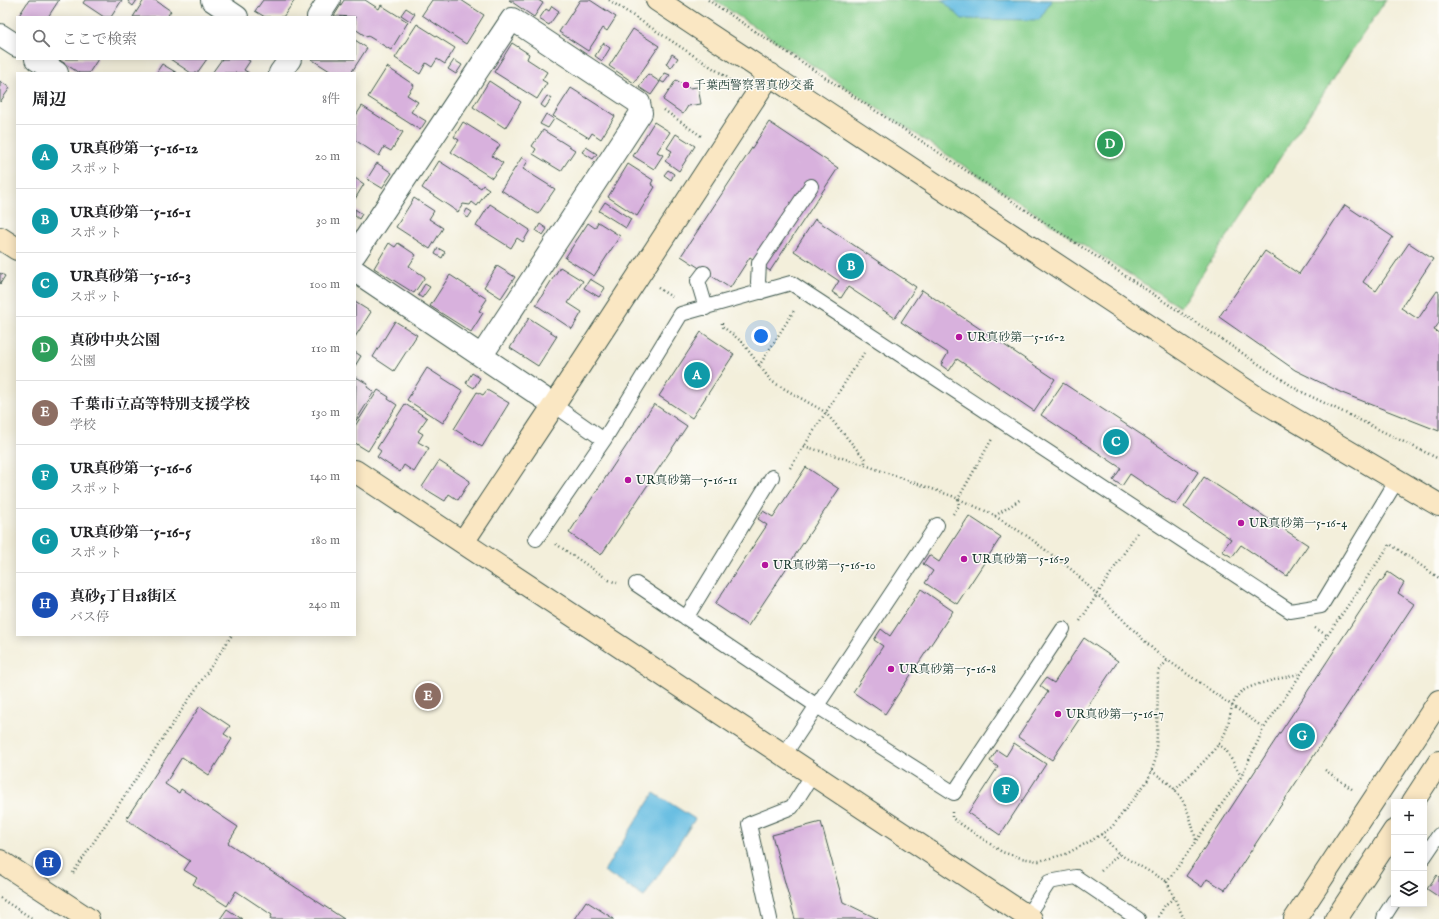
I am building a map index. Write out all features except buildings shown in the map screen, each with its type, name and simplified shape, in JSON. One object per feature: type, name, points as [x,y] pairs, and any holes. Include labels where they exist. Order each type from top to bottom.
[{"type":"street","points":[[212,0],[236,16]]},
{"type":"street","points":[[319,16],[329,0]]},
{"type":"street","points":[[657,0],[1256,397],[1439,504]]},
{"type":"street","points":[[356,253],[512,19],[639,103],[641,112],[482,355]]},
{"type":"street","points":[[0,35],[16,45]]},
{"type":"street","points":[[38,60],[56,72]]},
{"type":"street","points":[[281,72],[289,60]]},
{"type":"street","points":[[463,542],[770,74]]},
{"type":"street","points":[[0,238],[16,248]]},
{"type":"street","points":[[356,272],[482,355],[554,405]]},
{"type":"street","points":[[356,472],[1029,918]]},
{"type":"street","points":[[1295,919],[1439,701]]},
{"type":"street","points":[[1415,799],[1439,762]]},
{"type":"street","points":[[1336,919],[1391,835]]},
{"type":"street","points":[[0,861],[88,919]]},
{"type":"lane","points":[[762,292],[758,282],[759,263],[811,186]]},
{"type":"lane","points":[[704,273],[698,281],[712,306]]},
{"type":"lane","points":[[536,539],[604,440],[682,314],[791,284],[1290,611],[1321,606],[1397,480]]},
{"type":"lane","points":[[554,405],[604,440]]},
{"type":"lane","points":[[686,618],[772,477]]},
{"type":"lane","points":[[784,755],[938,525]]},
{"type":"lane","points":[[636,584],[817,706],[954,793],[1063,630]]},
{"type":"lane","points":[[770,919],[749,824],[792,808],[813,774]]},
{"type":"lane","points":[[1427,853],[1439,835]]},
{"type":"lane","points":[[1029,918],[1049,882],[1076,877],[1138,919]]},
{"type":"lane","points":[[1384,919],[1385,914],[1391,905]]},
{"type":"path","points":[[609,0],[728,78],[734,89]]},
{"type":"path","points":[[708,0],[1298,390],[1439,459]]},
{"type":"path","points":[[640,108],[657,104],[701,136]]},
{"type":"path","points":[[759,366],[805,293]]},
{"type":"path","points":[[712,306],[722,326],[742,342],[771,381],[825,412],[865,459],[864,465]]},
{"type":"path","points":[[787,472],[874,338]]},
{"type":"path","points":[[938,525],[949,521],[959,506],[958,499],[1002,422]]},
{"type":"path","points":[[804,446],[864,465],[958,499],[995,516],[1027,536],[1072,570],[1167,661],[1264,728]]},
{"type":"path","points":[[995,516],[1021,499]]},
{"type":"path","points":[[1063,630],[1074,629],[1147,517]]},
{"type":"path","points":[[560,538],[556,544],[609,580],[619,584],[636,584]]},
{"type":"path","points":[[1167,882],[1241,777],[1264,728],[1390,544],[1439,578]]},
{"type":"path","points":[[73,873],[231,636]]},
{"type":"path","points":[[954,793],[952,818],[1002,852],[1020,858],[1040,861],[1066,854],[1101,834],[1112,827],[1148,780],[1155,761],[1158,671],[1167,661]]},
{"type":"path","points":[[1175,790],[1218,744],[1225,732],[1232,707],[1240,693],[1260,684],[1301,673]]},
{"type":"path","points":[[1218,744],[1226,750],[1241,777]]},
{"type":"path","points":[[1325,770],[1358,793]]},
{"type":"path","points":[[1151,771],[1163,778],[1180,796],[1189,812],[1196,840]]},
{"type":"path","points":[[1101,834],[1119,854],[1167,882],[1184,919]]},
{"type":"path","points":[[0,898],[33,919]]},
{"type":"path","points":[[1158,919],[1165,905],[1174,898]]},
{"type":"green space","points":[[714,0],[1386,0],[1180,307],[1050,223]]},
{"type":"water","points":[[942,0],[1052,0],[1039,20],[962,19]]},
{"type":"water","points":[[654,793],[695,819],[644,897],[604,871]]},
{"type":"place","name":"千葉西警察署真砂交番","points":[[686,85]]},
{"type":"place","name":"真砂中央公園","points":[[1110,144]]},
{"type":"place","name":"UR真砂第一5-16-1","points":[[851,266]]},
{"type":"place","name":"UR真砂第一5-16-2","points":[[959,337]]},
{"type":"place","name":"UR真砂第一5-16-12","points":[[697,375]]},
{"type":"place","name":"UR真砂第一5-16-3","points":[[1116,442]]},
{"type":"place","name":"UR真砂第一5-16-11","points":[[628,480]]},
{"type":"place","name":"UR真砂第一5-16-4","points":[[1241,523]]},
{"type":"place","name":"UR真砂第一5-16-9","points":[[964,559]]},
{"type":"place","name":"UR真砂第一5-16-10","points":[[765,565]]},
{"type":"place","name":"UR真砂第一5-16-8","points":[[891,669]]},
{"type":"place","name":"千葉市立高等特別支援学校","points":[[428,696]]},
{"type":"place","name":"UR真砂第一5-16-7","points":[[1058,714]]},
{"type":"place","name":"UR真砂第一5-16-5","points":[[1302,736]]},
{"type":"place","name":"UR真砂第一5-16-6","points":[[1006,790]]},
{"type":"place","name":"真砂5丁目18街区","points":[[48,863]]}]
